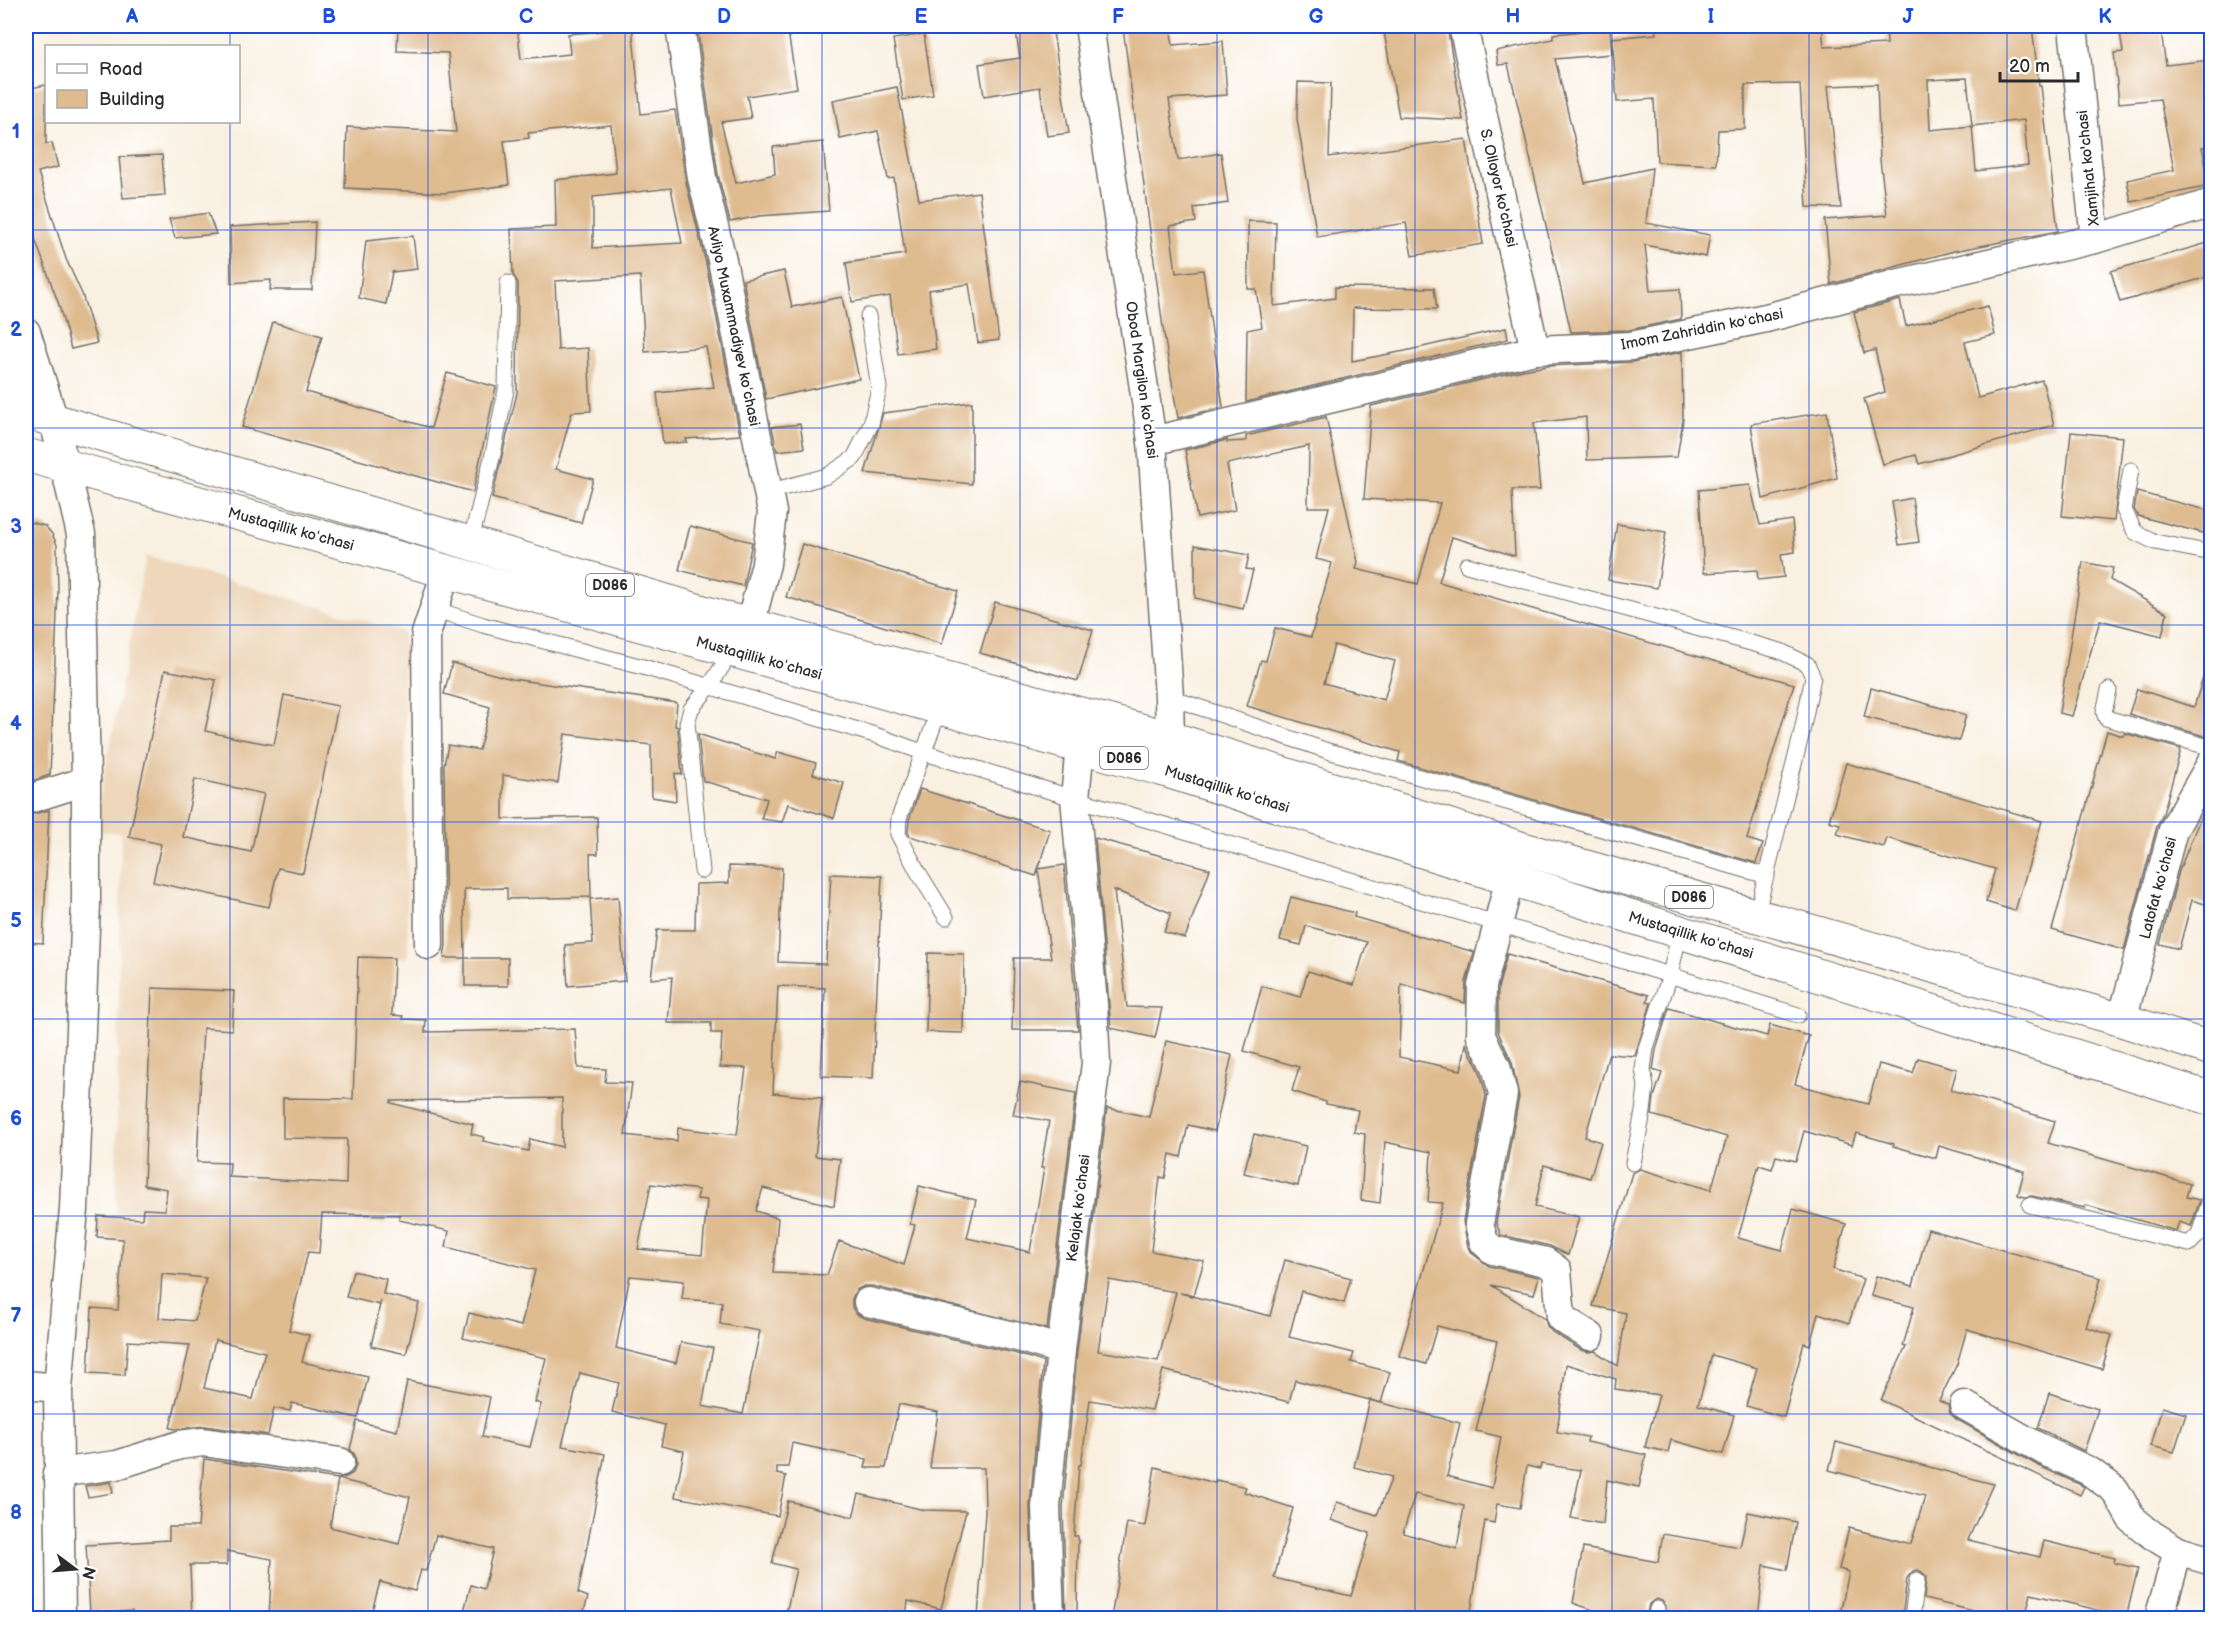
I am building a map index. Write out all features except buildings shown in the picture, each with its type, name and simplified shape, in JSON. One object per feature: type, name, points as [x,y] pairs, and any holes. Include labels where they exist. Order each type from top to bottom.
[{"type":"main road","name":"Mustaqillik koʻchasi","points":[[40,417],[470,543],[940,708],[1161,769],[2211,1099]]},
{"type":"main road","name":"Mustaqillik koʻchasi","points":[[26,455],[446,572],[1170,738],[1520,848],[2122,1020],[2211,1049]]},
{"type":"street","name":"Avliyo Muxammadiyev koʻchasi","points":[[680,26],[702,178],[722,260],[772,512],[766,564],[741,638]]},
{"type":"street","name":"Obod Margilon koʻchasi","points":[[1089,26],[1152,441],[1169,697],[1170,738],[1161,769]]},
{"type":"street","name":"S. Olloyor ko'chasi","points":[[1463,26],[1535,350]]},
{"type":"street","name":"Xamjihat ko'chasi","points":[[2073,26],[2095,238]]},
{"type":"street","name":"Imom Zahriddin koʻchasi","points":[[1152,441],[1535,350],[1631,346],[1766,318],[1896,284],[2095,238],[2211,202]]},
{"type":"street","points":[[26,332],[40,417],[64,467],[81,534],[86,903],[74,1209],[58,1388],[57,1473],[61,1618]]},
{"type":"street","points":[[429,945],[426,634],[446,572]]},
{"type":"street","name":"Kelajak koʻchasi","points":[[1050,1618],[1046,1507],[1061,1350],[1096,1063],[1075,798],[1080,746]]},
{"type":"street","name":"Latofat koʻchasi","points":[[2122,1020],[2174,830],[2211,762]]},
{"type":"street","points":[[26,800],[86,781]]},
{"type":"street","points":[[1510,878],[1482,986],[1481,1036],[1496,1066],[1503,1094],[1479,1224],[1484,1242],[1493,1251],[1546,1262],[1557,1270],[1561,1318],[1590,1336]]},
{"type":"street","points":[[868,1302],[1018,1337],[1061,1350]]},
{"type":"street","points":[[26,1386],[58,1388]]},
{"type":"street","points":[[1964,1406],[2089,1471],[2115,1490],[2131,1518],[2178,1551],[2211,1561]]},
{"type":"street","points":[[57,1473],[117,1465],[180,1444],[203,1442],[340,1461]]},
{"type":"street","points":[[2159,1618],[2178,1551]]},
{"type":"lane","points":[[470,543],[493,454],[506,390],[508,283]]},
{"type":"lane","points":[[768,492],[826,476],[854,458],[871,424],[879,388],[868,316]]},
{"type":"lane","points":[[2131,470],[2124,510],[2135,532],[2155,542],[2211,553]]},
{"type":"lane","points":[[1467,565],[1780,651],[1807,664],[1813,677],[1756,916]]},
{"type":"lane","points":[[434,609],[483,625],[875,735],[922,752],[1798,1015]]},
{"type":"lane","points":[[702,871],[687,723],[691,709],[709,687],[741,638]]},
{"type":"lane","points":[[2109,690],[2104,712],[2106,718],[2211,748]]},
{"type":"lane","points":[[1169,697],[1328,751],[1767,876]]},
{"type":"lane","points":[[940,708],[899,818],[898,834],[946,917]]},
{"type":"lane","points":[[1633,1163],[1646,1086],[1643,1069],[1646,1048],[1670,975],[1680,932]]},
{"type":"lane","points":[[2030,1205],[2189,1244],[2199,1234],[2211,1194]]},
{"type":"lane","points":[[1912,1618],[1917,1580]]},
{"type":"shaded area","points":[[146,556],[404,632],[408,958],[396,958],[395,1014],[406,1015],[386,1223],[230,1221],[116,1213],[121,833],[94,831]]}]
